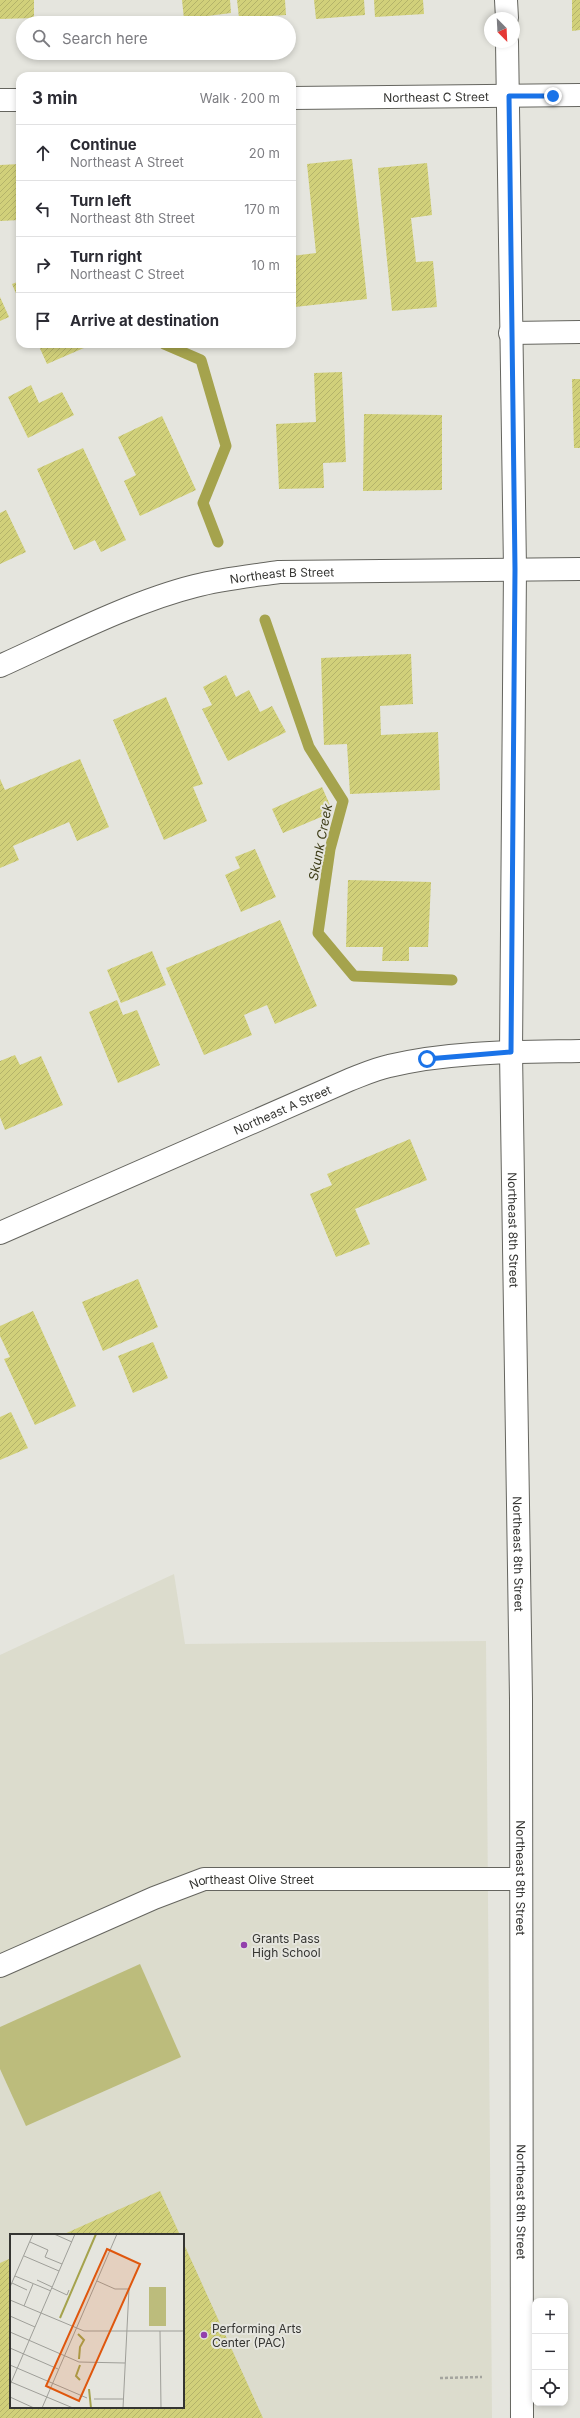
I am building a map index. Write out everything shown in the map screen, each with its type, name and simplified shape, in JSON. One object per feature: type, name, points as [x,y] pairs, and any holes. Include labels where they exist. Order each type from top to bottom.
[{"type":"street","points":[[506,0],[507,12]]},
{"type":"street","name":"Northeast 8th Street","points":[[508,48],[510,333],[515,569],[511,1052],[521,1700],[520,1879],[522,2418]]},
{"type":"street","name":"Northeast C Street","points":[[296,98],[580,95]]},
{"type":"street","points":[[0,100],[16,100]]},
{"type":"street","points":[[510,333],[580,332]]},
{"type":"street","name":"Northeast B Street","points":[[0,666],[97,623],[154,600],[195,586],[279,572],[580,569]]},
{"type":"street","name":"Northeast A Street","points":[[0,1232],[349,1080],[388,1066],[427,1059],[511,1052],[580,1051]]},
{"type":"street","name":"Northeast Olive Street","points":[[0,1966],[154,1898],[204,1879],[520,1879]]},
{"type":"path","points":[[440,2378],[482,2377]]},
{"type":"shaded area","name":"Grants Pass High School","points":[[174,1574],[185,1644],[486,1641],[492,2418],[0,2418],[0,1655]]},
{"type":"shaded area","points":[[140,1964],[181,2057],[26,2126],[0,2069],[0,2027]]},
{"type":"building","points":[[0,0],[34,0],[34,16],[16,16],[16,19],[0,19]]},
{"type":"building","points":[[182,0],[230,0],[231,13],[208,16],[184,16]]},
{"type":"building","points":[[237,0],[285,0],[286,15],[239,16]]},
{"type":"building","points":[[314,0],[364,0],[365,15],[316,19]]},
{"type":"building","points":[[374,0],[423,0],[424,14],[375,17]]},
{"type":"building","points":[[572,0],[580,0],[580,30],[572,31]]},
{"type":"building","points":[[352,159],[367,299],[296,307],[296,256],[316,253],[307,164]]},
{"type":"building","points":[[427,163],[432,215],[411,218],[416,262],[433,261],[437,307],[392,311],[378,168]]},
{"type":"building","points":[[16,164],[16,220],[0,221],[0,165]]},
{"type":"building","points":[[16,282],[16,294],[12,284]]},
{"type":"building","points":[[0,297],[9,317],[0,321]]},
{"type":"building","points":[[40,348],[84,348],[47,364]]},
{"type":"building","points":[[342,372],[346,462],[323,463],[324,488],[279,489],[276,424],[316,422],[314,373]]},
{"type":"building","points":[[572,379],[580,379],[580,448],[574,448]]},
{"type":"building","points":[[31,385],[39,403],[62,392],[74,415],[28,438],[8,397]]},
{"type":"building","points":[[364,414],[442,415],[442,490],[363,491]]},
{"type":"building","points":[[162,416],[196,490],[140,516],[124,481],[136,475],[118,437]]},
{"type":"building","points":[[83,448],[126,540],[101,552],[95,540],[74,550],[37,469]]},
{"type":"building","points":[[6,510],[26,552],[0,564],[0,513]]},
{"type":"building","points":[[411,654],[413,704],[380,706],[381,735],[438,732],[440,790],[350,794],[347,744],[324,745],[321,658]]},
{"type":"building","points":[[226,675],[236,697],[249,690],[260,712],[272,706],[286,732],[228,761],[202,709],[212,705],[203,687]]},
{"type":"building","points":[[166,697],[203,784],[193,787],[207,821],[164,840],[113,720]]},
{"type":"building","points":[[80,759],[109,827],[77,841],[69,822],[13,846],[19,860],[0,868],[0,779],[5,790]]},
{"type":"building","points":[[322,787],[333,812],[283,833],[272,809]]},
{"type":"building","points":[[255,849],[276,897],[241,912],[225,875],[240,868],[235,857]]},
{"type":"building","points":[[348,880],[431,882],[428,947],[409,947],[409,961],[382,961],[383,947],[346,947]]},
{"type":"building","points":[[280,920],[317,1006],[275,1024],[267,1005],[244,1015],[252,1035],[204,1055],[166,968]]},
{"type":"building","points":[[152,951],[166,985],[121,1003],[107,970]]},
{"type":"building","points":[[117,1000],[123,1015],[137,1010],[160,1065],[118,1083],[89,1012]]},
{"type":"building","points":[[15,1055],[20,1065],[41,1056],[63,1105],[5,1130],[0,1117],[0,1061]]},
{"type":"building","points":[[410,1139],[427,1180],[355,1209],[370,1244],[336,1257],[310,1194],[332,1185],[327,1174]]},
{"type":"building","points":[[138,1279],[158,1327],[103,1351],[82,1302]]},
{"type":"building","points":[[33,1311],[76,1406],[35,1425],[4,1359],[10,1357],[0,1336],[0,1326]]},
{"type":"building","points":[[153,1342],[168,1378],[133,1393],[118,1356]]},
{"type":"building","points":[[11,1412],[28,1448],[0,1460],[0,1417]]},
{"type":"building","points":[[160,2191],[180,2234],[64,2234]]},
{"type":"building","name":"Performing Arts Center (PAC)","points":[[184,2244],[263,2418],[0,2418],[0,2263],[10,2258],[10,2408],[184,2408]]},
{"type":"waterway","name":"Skunk Creek","points":[[173,348],[201,360],[226,446],[203,503],[218,542]]},
{"type":"waterway","name":"Skunk Creek","points":[[265,620],[309,747],[343,801],[330,849],[318,933],[354,976],[452,980]]},
{"type":"place","name":"Grants Pass High School","points":[[244,1945]]},
{"type":"place","name":"Performing Arts Center (PAC)","points":[[204,2335]]},
{"type":"route","points":[[427,1059],[511,1052],[515,569],[510,333],[509,96],[553,96]]}]
